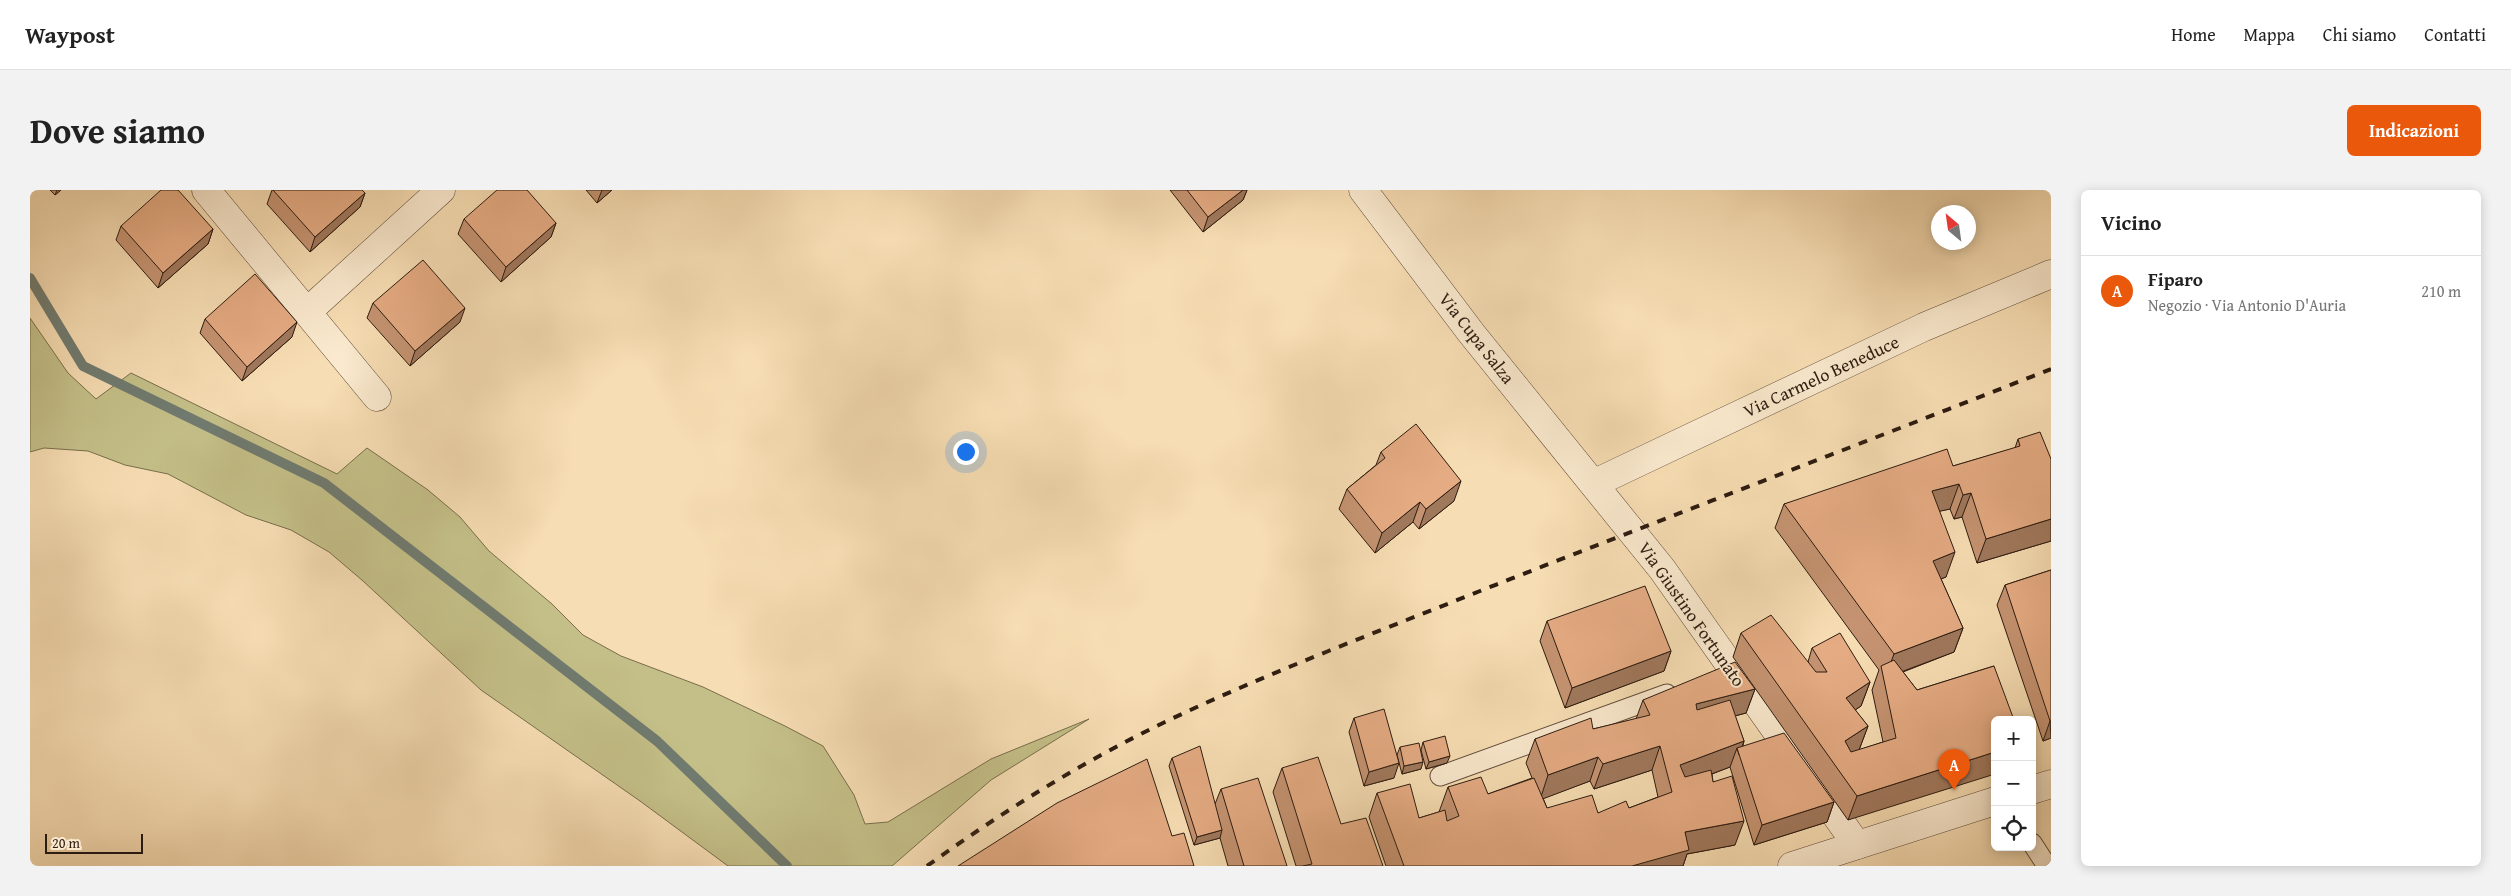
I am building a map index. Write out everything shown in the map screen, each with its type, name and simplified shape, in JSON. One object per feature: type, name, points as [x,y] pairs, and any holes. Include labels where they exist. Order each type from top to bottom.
[{"type":"street","points":[[206,190],[377,397]]},
{"type":"street","points":[[307,312],[441,190]]},
{"type":"street","name":"Via Cupa Salza","points":[[1362,190],[1472,334],[1594,483]]},
{"type":"street","name":"Via Carmelo Beneduce","points":[[1594,483],[1924,327],[2051,274]]},
{"type":"street","name":"Via Giustino Fortunato","points":[[1594,483],[1662,569],[1722,673],[1857,845]]},
{"type":"street","points":[[2036,789],[2051,784]]},
{"type":"street","points":[[1792,866],[1991,802]]},
{"type":"lane","points":[[1440,776],[1686,687]]},
{"type":"lane","points":[[2036,849],[2047,866]]},
{"type":"shaded area","points":[[30,318],[68,373],[96,399],[131,373],[337,474],[367,448],[428,490],[460,517],[489,551],[552,604],[583,635],[621,656],[703,687],[823,746],[854,795],[865,824],[888,822],[991,759],[1089,719],[991,780],[892,866],[728,866],[640,801],[481,690],[329,552],[291,530],[246,515],[168,474],[125,465],[88,451],[44,448],[30,452]]},
{"type":"building","points":[[161,190],[178,190],[213,229],[163,273],[121,226]]},
{"type":"building","points":[[273,190],[362,190],[365,193],[315,237]]},
{"type":"building","points":[[497,190],[527,190],[556,223],[506,267],[464,219]]},
{"type":"building","points":[[1187,190],[1243,190],[1208,217]]},
{"type":"building","points":[[423,260],[465,308],[415,351],[373,303]]},
{"type":"building","points":[[255,274],[297,322],[247,367],[205,319]]},
{"type":"building","points":[[1416,424],[1461,481],[1426,509],[1420,502],[1382,533],[1347,489],[1385,458],[1381,452]]},
{"type":"building","points":[[2040,432],[2051,459],[2051,519],[1986,539],[1971,493],[1963,495],[1959,484],[1932,491],[1955,552],[1933,561],[1963,628],[1894,654],[1784,504],[1947,449],[1953,466],[2020,446],[2018,439]]},
{"type":"building","points":[[2051,570],[2051,721],[2050,721],[2005,585]]},
{"type":"building","points":[[1645,586],[1671,651],[1572,688],[1547,621]]},
{"type":"building","points":[[1771,615],[1816,672],[1827,672],[1812,648],[1840,633],[1870,682],[1846,698],[1868,726],[1845,741],[1851,752],[1896,738],[1881,666],[1894,660],[1917,690],[1994,666],[2013,716],[1991,716],[1991,753],[1857,796],[1741,633]]},
{"type":"building","points":[[1735,662],[1755,689],[1696,704],[1697,710],[1730,700],[1744,741],[1680,765],[1685,777],[1711,770],[1713,782],[1732,776],[1744,821],[1685,832],[1689,850],[1632,866],[1404,866],[1377,793],[1410,784],[1419,818],[1445,810],[1447,821],[1459,816],[1448,787],[1481,777],[1488,794],[1534,778],[1547,808],[1592,795],[1598,813],[1626,801],[1629,808],[1672,792],[1660,746],[1603,764],[1598,757],[1548,775],[1535,739],[1591,718],[1593,729],[1650,715],[1643,700]]},
{"type":"building","points":[[1384,709],[1399,763],[1369,772],[1354,718]]},
{"type":"building","points":[[1784,733],[1834,802],[1762,825],[1737,748]]},
{"type":"building","points":[[1445,736],[1450,756],[1429,762],[1423,742]]},
{"type":"building","points":[[1419,743],[1423,762],[1404,766],[1400,747]]},
{"type":"building","points":[[1200,746],[1222,830],[1197,837],[1172,758]]},
{"type":"building","points":[[1318,757],[1341,824],[1366,818],[1383,866],[1303,866],[1312,864],[1282,768]]},
{"type":"building","points":[[1147,759],[1172,836],[1184,833],[1194,866],[958,866],[1057,803]]},
{"type":"building","points":[[1258,778],[1287,866],[1244,866],[1221,789]]},
{"type":"waterway","points":[[30,278],[83,366],[324,483],[657,741],[787,866]]},
{"type":"railway","points":[[927,866],[1013,807],[1073,771],[1134,737],[1242,687],[1480,591],[2051,369]]},
{"type":"place","name":"Fiparo","points":[[1954,790]]}]
